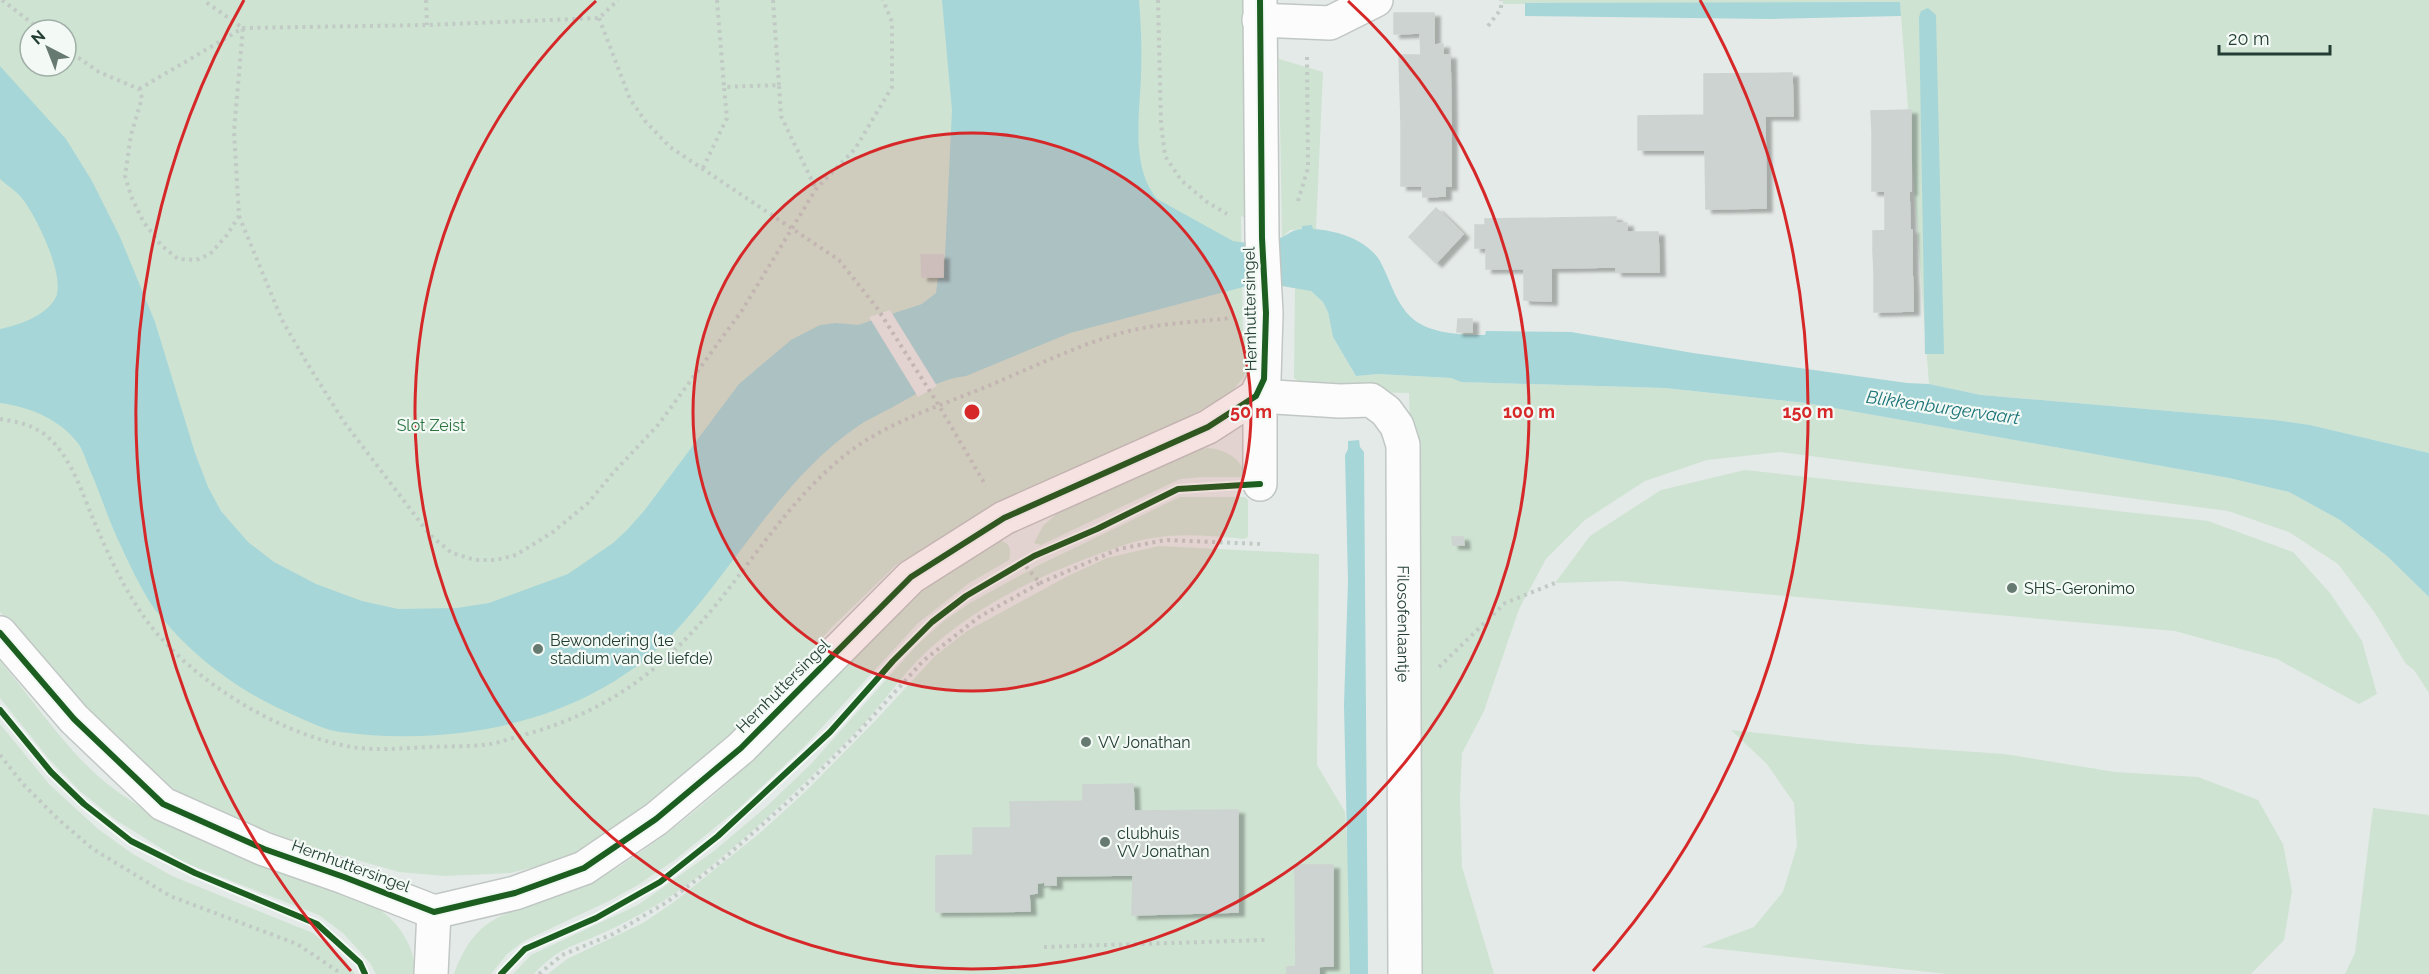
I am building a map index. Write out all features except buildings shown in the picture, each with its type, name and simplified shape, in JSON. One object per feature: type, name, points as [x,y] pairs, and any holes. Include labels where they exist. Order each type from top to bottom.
[{"type":"street","points":[[1260,10],[1308,23],[1330,23],[1376,0]]},
{"type":"street","name":"Hernhuttersingel","points":[[0,633],[74,719],[163,804],[264,849],[344,876],[434,912],[515,893],[584,868],[656,819],[741,748],[911,577],[1004,518],[1208,427],[1256,396],[1264,379],[1266,303],[1262,238],[1260,10]]},
{"type":"street","name":"Hernhuttersingel","points":[[1256,396],[1260,416],[1260,484]]},
{"type":"street","name":"Filosofenlaantje","points":[[1256,396],[1340,401],[1371,400],[1386,411],[1397,426],[1403,445],[1405,974]]},
{"type":"street","points":[[431,974],[434,912]]},
{"type":"path","points":[[2,0],[25,18]]},
{"type":"path","points":[[203,0],[243,27]]},
{"type":"path","points":[[426,0],[427,25]]},
{"type":"path","points":[[139,88],[243,27],[427,25],[599,18],[618,0]]},
{"type":"path","points":[[703,168],[727,118],[717,0]]},
{"type":"path","points":[[773,0],[781,116],[816,189]]},
{"type":"path","points":[[243,27],[234,131],[239,216],[282,320],[344,422],[430,535],[452,553],[475,560],[496,560],[516,555],[553,532],[588,503],[658,425],[741,312],[816,189],[855,149],[892,87],[892,22],[883,0]]},
{"type":"path","points":[[1158,0],[1161,123],[1165,156],[1181,180],[1207,202],[1262,238]]},
{"type":"path","points":[[1488,26],[1501,9],[1501,0]]},
{"type":"path","points":[[599,18],[630,99],[646,122],[670,147],[838,260],[877,308],[938,404],[1040,584]]},
{"type":"path","points":[[1294,209],[1302,194],[1308,168],[1308,23]]},
{"type":"path","points":[[78,57],[99,72],[139,88]]},
{"type":"path","points":[[724,87],[779,85]]},
{"type":"path","points":[[139,88],[142,98],[131,135],[125,176],[131,196],[143,221],[160,245],[178,259],[196,260],[210,254],[227,235],[239,216]]},
{"type":"path","points":[[0,419],[32,426],[49,438],[62,452],[116,572],[140,612],[160,636],[194,669],[226,694],[267,718],[312,738],[354,747],[385,749],[489,744],[558,725],[591,711],[649,675],[684,641],[719,601],[754,553],[805,493],[845,455],[894,425],[938,404],[967,395],[1076,348],[1128,332],[1266,303]]},
{"type":"path","points":[[539,974],[562,955],[613,934],[667,902],[720,862],[798,793],[855,736],[923,660],[979,617],[1040,584],[1119,549],[1165,540],[1260,544]]},
{"type":"path","points":[[1016,568],[1026,561]]},
{"type":"path","points":[[1439,668],[1505,603],[1556,584]]},
{"type":"path","points":[[0,755],[23,784],[58,820],[93,849],[170,896],[297,944],[342,974]]},
{"type":"path","points":[[1044,947],[1265,940]]},
{"type":"green space","name":"Slot Zeist","points":[[0,0],[1243,0],[1248,215],[1246,218],[1241,216],[1243,331],[1249,341],[1248,368],[1243,378],[1233,390],[1216,402],[1154,434],[982,513],[896,565],[832,627],[790,675],[725,740],[622,825],[584,850],[550,863],[510,873],[445,876],[399,872],[307,846],[216,811],[164,783],[62,685],[45,659],[0,612]]},
{"type":"green space","points":[[1503,0],[2429,0],[2429,453],[2310,425],[2275,420],[1981,395],[1929,384],[1900,2],[1503,4]]},
{"type":"green space","points":[[1279,59],[1323,72],[1316,229],[1290,230],[1282,238]]},
{"type":"green space","points":[[1295,287],[1311,291],[1323,302],[1328,312],[1333,337],[1356,376],[1378,374],[1451,378],[1461,382],[1665,388],[1806,403],[2229,478],[2289,492],[2340,520],[2387,556],[2429,597],[2429,693],[2414,670],[2406,664],[2375,613],[2338,564],[2289,532],[2228,511],[1780,452],[1707,460],[1645,481],[1585,520],[1546,559],[1519,609],[1484,711],[1462,753],[1460,798],[1462,867],[1494,974],[1415,974],[1413,537],[1409,393],[1319,391],[1294,378]]},
{"type":"green space","points":[[1207,448],[1220,450],[1232,456],[1241,465],[1245,477],[1180,479],[1041,545],[1034,543],[1043,526],[1062,509],[1197,450]]},
{"type":"green space","name":"SHS-Geronimo","points":[[1745,470],[2208,521],[2293,552],[2330,593],[2362,641],[2377,694],[2359,704],[2277,659],[2175,631],[1619,581],[1555,583],[1590,536],[1661,490]]},
{"type":"green space","points":[[1180,497],[1245,497],[1248,500],[1248,537],[1244,539],[1175,536],[1137,541],[1048,574],[1004,596],[963,622],[925,653],[866,721],[819,769],[761,824],[700,875],[641,914],[559,953],[534,974],[513,974],[531,955],[638,905],[714,851],[766,807],[811,764],[917,645],[944,621],[970,603],[1039,565]]},
{"type":"green space","points":[[1001,541],[1010,548],[1009,560],[969,583],[918,623],[803,748],[739,808],[676,859],[638,885],[609,901],[524,941],[507,954],[491,974],[454,974],[472,939],[483,927],[509,912],[582,887],[632,859],[684,820],[767,747],[909,599],[942,575]]},
{"type":"green space","name":"VV Jonathan","points":[[1159,546],[1319,554],[1317,765],[1345,812],[1356,974],[548,974],[567,959],[643,923],[674,902],[760,833],[807,790],[935,656],[967,631],[1068,576],[1107,558]]},
{"type":"green space","points":[[0,661],[70,747],[118,792],[171,825],[226,852],[264,867],[347,893],[377,908],[401,930],[411,951],[415,974],[376,974],[370,963],[344,934],[319,915],[183,862],[116,820],[80,791],[49,759],[0,698]]},
{"type":"green space","points":[[0,724],[49,784],[98,829],[133,854],[172,876],[313,933],[344,959],[355,974],[0,974]]},
{"type":"green space","points":[[1731,730],[1859,744],[2004,754],[2115,772],[2198,777],[2258,800],[2283,844],[2292,891],[2284,940],[2251,974],[1947,974],[1701,947],[1754,927],[1783,892],[1797,846],[1794,803],[1767,764]]},
{"type":"green space","points":[[2373,808],[2429,815],[2429,974],[2345,974],[2355,953]]},
{"type":"water","name":"Blikkenburgervaart","points":[[942,0],[1139,0],[1141,56],[1138,139],[1143,171],[1157,199],[1233,241],[1250,243],[1269,241],[1302,229],[1302,226],[1312,225],[1313,229],[1352,238],[1376,255],[1404,310],[1417,322],[1432,329],[1477,335],[1485,335],[1486,331],[1571,332],[1693,353],[1907,383],[1929,384],[1981,395],[2275,420],[2310,425],[2429,453],[2429,597],[2387,556],[2340,520],[2289,492],[2229,478],[1806,403],[1665,388],[1461,382],[1451,378],[1378,374],[1356,376],[1333,337],[1328,312],[1323,302],[1311,291],[1282,286],[1243,287],[1070,333],[966,376],[936,384],[862,423],[807,469],[764,519],[682,624],[648,657],[610,684],[569,705],[525,720],[480,730],[433,735],[386,736],[340,732],[313,724],[258,698],[204,660],[172,630],[153,607],[143,590],[117,537],[77,442],[52,420],[22,407],[0,403],[0,329],[38,315],[51,305],[58,290],[49,249],[30,209],[16,192],[0,179],[0,66],[66,139],[92,181],[120,237],[155,322],[195,453],[208,487],[221,511],[248,542],[274,562],[316,584],[362,601],[398,609],[457,608],[489,603],[568,574],[613,543],[626,531],[644,511],[739,384],[791,340],[820,325],[836,323],[858,325],[922,304],[936,293],[938,278],[944,277],[952,110]]},
{"type":"water","points":[[1900,2],[1901,16],[1771,19],[1525,16],[1525,3]]},
{"type":"water","points":[[1928,8],[1936,15],[1944,354],[1925,354],[1919,17],[1921,11]]},
{"type":"water","points":[[1359,440],[1364,452],[1368,974],[1350,974],[1344,705],[1348,581],[1345,455],[1348,441]]},
{"type":"pier","points":[[890,310],[937,386],[918,397],[869,317]]},
{"type":"cycle path","points":[[0,633],[74,719],[163,804],[264,849],[434,912],[515,893],[584,868],[656,819],[741,748],[911,577],[1004,518],[1208,427],[1256,396],[1264,379],[1266,313],[1262,238],[1260,0]]},
{"type":"cycle path","points":[[501,974],[525,949],[596,918],[660,882],[718,836],[830,732],[893,661],[932,622],[966,596],[1034,556],[1097,529],[1178,489],[1260,484]]},
{"type":"cycle path","points":[[0,710],[51,772],[84,804],[131,841],[195,873],[317,924],[360,963],[365,974]]},
{"type":"place","name":"SHS-Geronimo","points":[[2012,588]]},
{"type":"place","name":"Bewondering (1e stadium van de liefde)","points":[[538,649]]},
{"type":"place","name":"VV Jonathan","points":[[1086,742]]},
{"type":"place","name":"clubhuis VV Jonathan","points":[[1105,842]]}]
